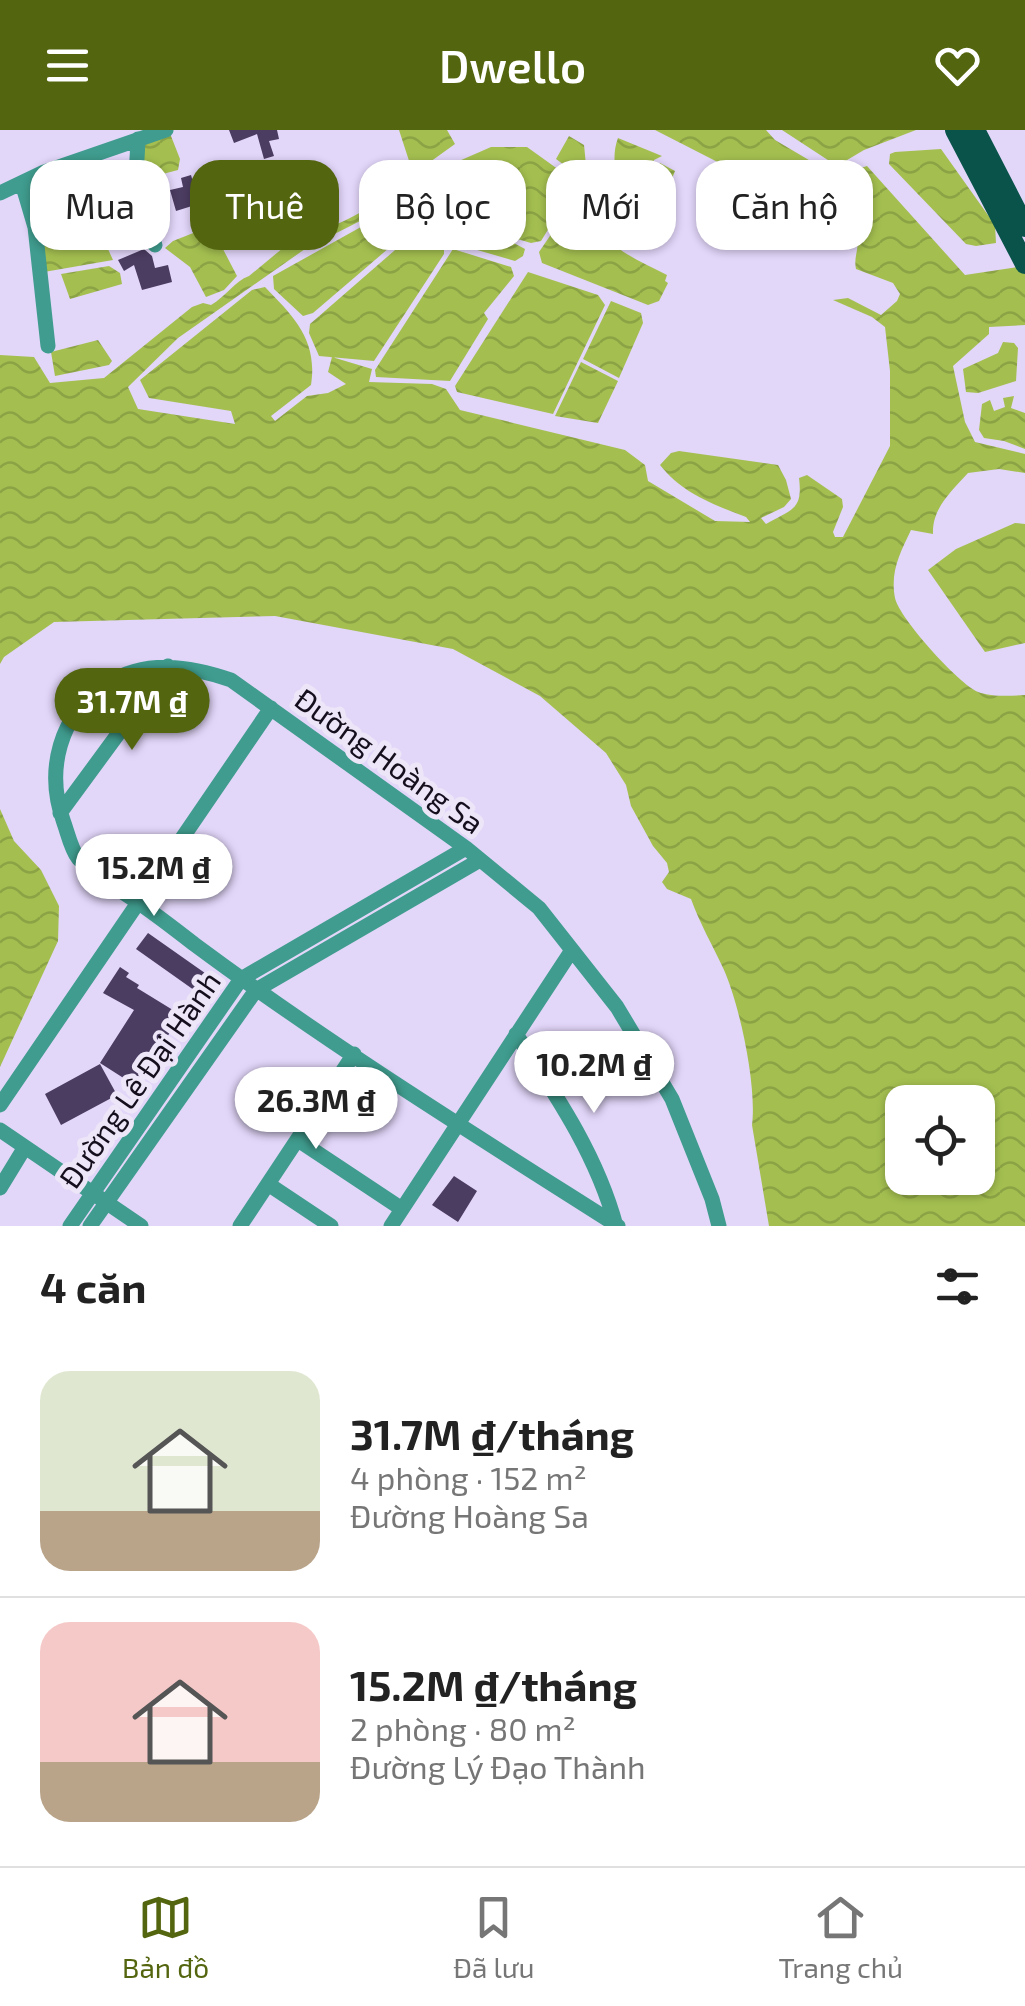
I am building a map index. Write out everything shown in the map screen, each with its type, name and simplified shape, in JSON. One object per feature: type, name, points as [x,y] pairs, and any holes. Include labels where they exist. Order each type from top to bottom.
[{"type":"main road","points":[[956,130],[1025,264]]},
{"type":"main road","points":[[976,130],[1025,227]]},
{"type":"street","points":[[0,193],[166,130]]},
{"type":"street","points":[[137,160],[138,140]]},
{"type":"street","points":[[22,183],[35,227],[48,346]]},
{"type":"street","points":[[60,813],[168,666]]},
{"type":"street","name":"Đường Hoàng Sa","points":[[617,1226],[256,990],[109,884],[76,855],[60,813],[53,777],[62,733],[88,696],[135,670],[168,666],[200,669],[230,680],[466,848],[539,908],[617,1006],[672,1099],[719,1226]]},
{"type":"street","points":[[0,1105],[271,708]]},
{"type":"street","name":"Đường Lê Đại Hành","points":[[90,1226],[98,1197],[241,979],[466,848]]},
{"type":"street","name":"Đường Lê Đại Hành","points":[[70,1226],[98,1197],[256,990],[480,860]]},
{"type":"street","points":[[391,1226],[572,950]]},
{"type":"street","points":[[516,1034],[595,1163],[617,1226]]},
{"type":"street","points":[[240,1226],[354,1054]]},
{"type":"street","points":[[0,1130],[141,1226]]},
{"type":"street","points":[[298,1140],[402,1209]]},
{"type":"street","points":[[2,1179],[26,1147]]},
{"type":"street","points":[[268,1184],[331,1226]]},
{"type":"water","points":[[399,130],[447,130],[455,144],[433,160],[409,160]]},
{"type":"water","points":[[655,130],[766,130],[775,140],[809,160],[714,160]]},
{"type":"water","points":[[782,130],[916,130],[847,160],[828,160]]},
{"type":"water","points":[[171,136],[180,159],[178,170],[170,172],[170,160],[142,160],[144,144]]},
{"type":"water","points":[[569,136],[584,145],[586,160],[556,159]]},
{"type":"water","points":[[618,138],[662,156],[654,160],[615,160]]},
{"type":"water","points":[[491,147],[527,147],[546,161],[546,233],[541,241],[526,242],[526,160],[461,160]]},
{"type":"water","points":[[941,149],[995,225],[996,243],[966,244],[889,164],[890,154],[895,152]]},
{"type":"water","points":[[873,173],[965,275],[1025,266],[1025,325],[989,327],[989,334],[953,366],[965,422],[975,442],[1025,454],[1025,473],[999,469],[968,473],[939,508],[933,534],[911,530],[897,563],[894,589],[899,607],[918,634],[969,686],[989,695],[1025,695],[1025,1226],[769,1226],[752,1125],[746,1047],[724,970],[691,899],[667,889],[662,882],[669,872],[667,863],[653,846],[631,806],[626,785],[606,753],[540,696],[453,649],[275,616],[54,622],[4,657],[0,664],[0,355],[34,357],[50,383],[104,378],[192,307],[216,302],[281,250],[304,250],[178,338],[128,387],[138,409],[235,424],[231,411],[149,398],[140,380],[252,290],[265,287],[302,330],[311,355],[311,385],[271,416],[275,421],[307,396],[328,393],[346,384],[328,372],[332,357],[372,369],[369,382],[432,384],[446,389],[460,410],[625,450],[645,465],[648,481],[715,521],[750,522],[678,483],[660,465],[671,453],[778,465],[791,499],[784,507],[761,518],[766,524],[794,507],[799,497],[799,478],[807,475],[842,499],[843,507],[833,532],[835,537],[843,537],[890,446],[890,371],[885,327],[833,300],[848,298],[881,315],[900,294],[893,283],[856,269],[857,250],[873,250]]},
{"type":"water","points":[[359,213],[359,222],[339,232],[339,223]]},
{"type":"water","points":[[359,228],[359,250],[387,250],[313,313],[303,316],[274,289],[273,276],[320,250],[339,250],[339,239]]},
{"type":"water","points":[[190,234],[190,250],[223,250],[237,276],[224,290],[206,297],[190,267],[168,250],[173,241]]},
{"type":"water","points":[[546,242],[546,250],[621,250],[667,275],[668,283],[659,301],[648,305],[542,263],[539,252]]},
{"type":"water","points":[[43,250],[108,250],[113,260],[44,272]]},
{"type":"water","points":[[395,250],[444,250],[374,361],[319,356],[309,333],[310,324]]},
{"type":"water","points":[[452,250],[511,267],[514,276],[484,313],[488,319],[450,381],[376,377],[375,370]]},
{"type":"water","points":[[477,250],[525,250],[515,261]]},
{"type":"water","points":[[109,266],[120,273],[122,284],[70,299],[61,274]]},
{"type":"water","points":[[528,272],[598,295],[605,305],[553,414],[457,392],[455,386]]},
{"type":"water","points":[[611,301],[641,313],[643,323],[619,378],[583,359]]},
{"type":"water","points":[[98,340],[112,361],[109,365],[55,376],[51,352]]},
{"type":"water","points":[[1003,342],[1014,343],[1018,348],[1016,381],[978,393],[966,392],[963,369],[998,353]]},
{"type":"water","points":[[581,362],[618,381],[598,423],[555,416]]},
{"type":"water","points":[[1014,396],[1011,408],[1025,413],[1025,449],[984,438],[979,430],[982,404],[990,400],[994,411],[1005,407],[1003,398]]},
{"type":"water","points":[[1015,523],[1025,524],[1025,643],[985,652],[928,570],[956,549]]},
{"type":"water","points":[[0,809],[14,841],[41,870],[59,906],[58,941],[0,1067]]},
{"type":"building","points":[[229,130],[277,130],[279,139],[269,141],[274,156],[264,159],[257,134],[234,143]]},
{"type":"building","points":[[190,175],[190,207],[176,211],[170,190],[183,187],[181,178]]},
{"type":"building","points":[[145,250],[152,256],[155,268],[168,265],[172,282],[142,290],[134,265],[124,271],[118,260]]},
{"type":"building","points":[[148,933],[212,978],[201,995],[136,949]]},
{"type":"building","points":[[120,967],[129,973],[126,977],[139,985],[137,988],[181,1015],[136,1086],[100,1063],[134,1010],[103,993]]},
{"type":"building","points":[[100,1064],[117,1095],[61,1125],[45,1094]]},
{"type":"building","points":[[454,1176],[477,1191],[458,1222],[432,1205]]}]
